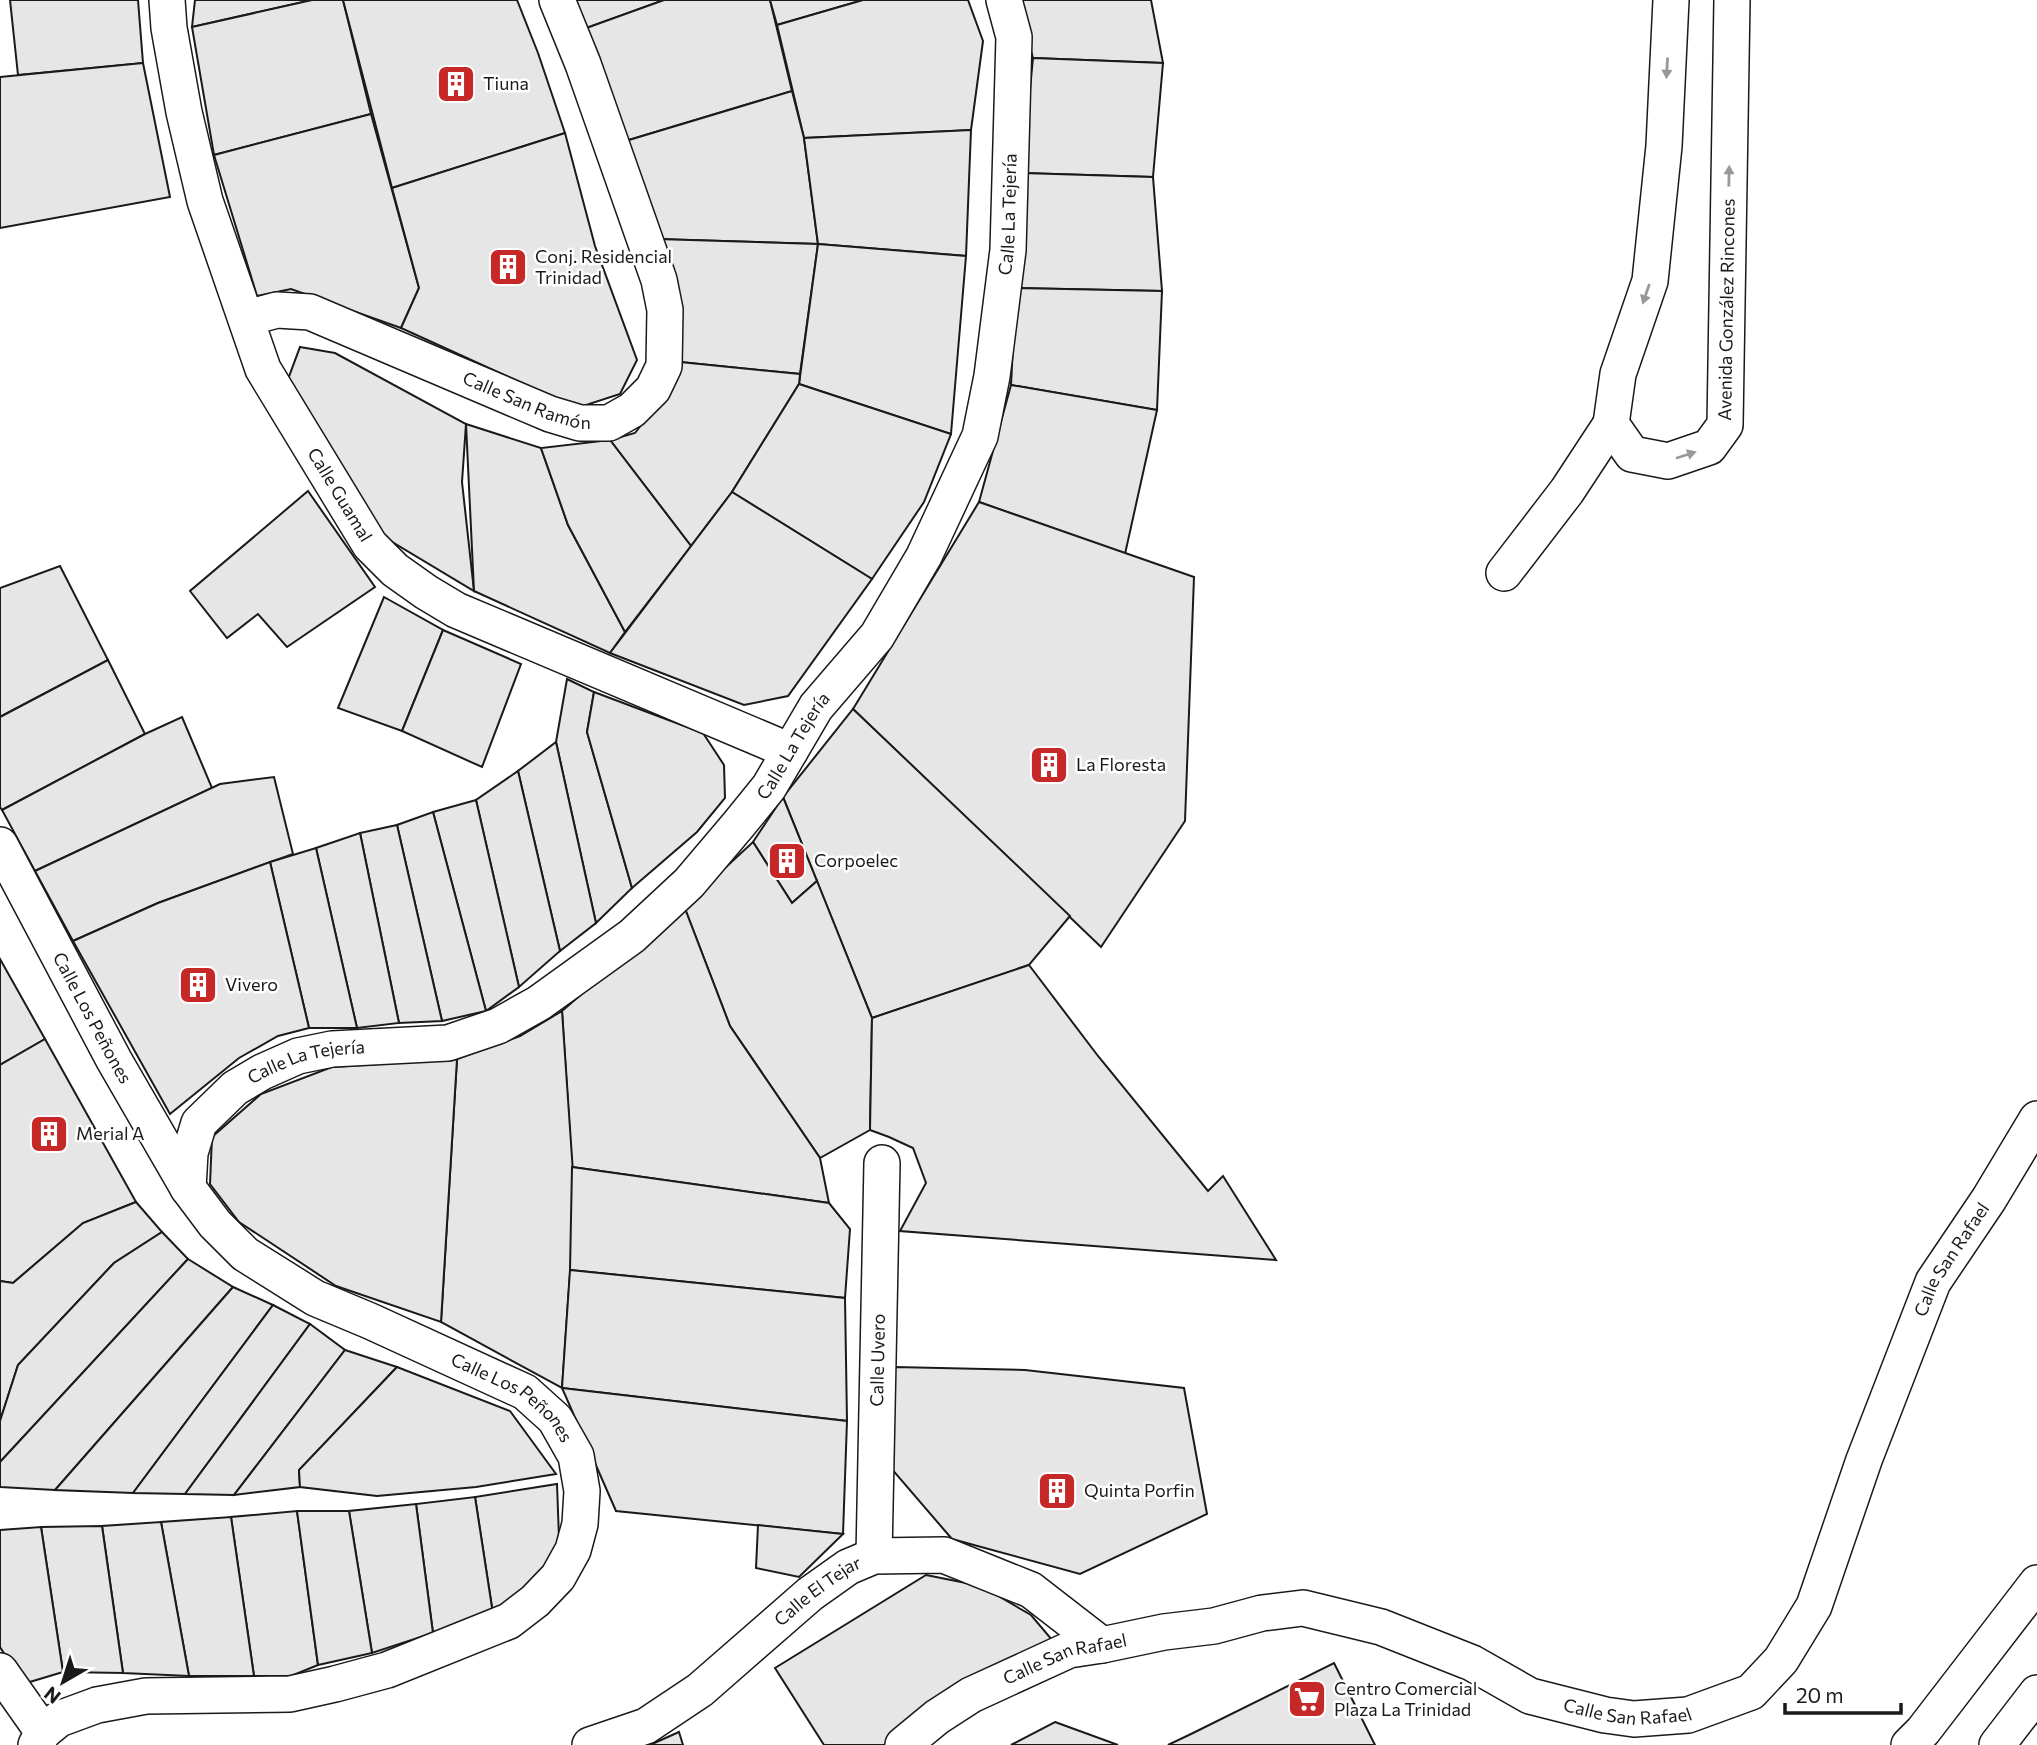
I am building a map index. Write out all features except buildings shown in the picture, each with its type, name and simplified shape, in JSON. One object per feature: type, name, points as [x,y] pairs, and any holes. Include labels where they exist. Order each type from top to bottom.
[{"type":"street","name":"Calle Guamal","points":[[167,0],[184,112],[205,201],[263,369],[370,545],[395,570],[456,610],[790,751]]},
{"type":"street","name":"Calle San Ramón","points":[[247,318],[277,310],[310,312],[550,414],[580,424],[609,422],[632,410],[653,388],[664,366],[665,310],[659,281],[583,64],[557,0]]},
{"type":"street","name":"Calle La Tejería","points":[[188,1188],[190,1153],[199,1123],[235,1088],[262,1072],[298,1056],[331,1049],[448,1043],[498,1026],[539,1003],[632,936],[689,883],[731,834],[769,787],[816,707],[877,636],[924,556],[980,436],[992,376],[1008,250],[1014,37],[1004,0]]},
{"type":"street","points":[[1504,573],[1567,491],[1611,425],[1618,374],[1650,281],[1664,146],[1671,0]]},
{"type":"street","name":"Avenida González Rincones","points":[[1611,425],[1632,454],[1668,461],[1709,447],[1725,425],[1732,0]]},
{"type":"street","name":"Calle Los Peñones","points":[[0,845],[114,1060],[188,1188],[215,1224],[245,1254],[315,1298],[526,1392],[555,1419],[576,1456],[582,1491],[580,1524],[573,1550],[558,1577],[535,1601],[509,1620],[387,1670],[335,1684],[290,1694],[146,1696],[97,1705],[59,1719],[39,1739]]},
{"type":"street","name":"Calle San Rafael","points":[[903,1745],[937,1717],[971,1695],[1069,1650],[1164,1632],[1214,1626],[1262,1613],[1303,1608],[1381,1627],[1472,1663],[1530,1696],[1605,1715],[1634,1719],[1688,1715],[1751,1692],[1781,1660],[1814,1606],[1864,1460],[1933,1282],[1989,1199],[2037,1119]]},
{"type":"street","name":"Calle Uvero","points":[[874,1556],[882,1163]]},
{"type":"street","name":"Calle El Tejar","points":[[590,1745],[646,1726],[700,1690],[810,1594],[848,1567],[874,1556],[944,1555],[1031,1590],[1102,1645]]},
{"type":"street","points":[[1909,1745],[1923,1731],[2037,1583]]},
{"type":"street","points":[[0,1671],[39,1739]]},
{"type":"street","points":[[1997,1745],[2037,1693]]},
{"type":"place","name":"Tiuna","points":[[456,84]]},
{"type":"place","name":"Conj. Residencial Trinidad","points":[[508,267]]},
{"type":"place","name":"La Floresta","points":[[1049,765]]},
{"type":"place","name":"Corpoelec","points":[[787,861]]},
{"type":"place","name":"Vivero","points":[[198,985]]},
{"type":"place","name":"Merial A","points":[[49,1134]]},
{"type":"place","name":"Quinta Porfin","points":[[1057,1491]]},
{"type":"place","name":"Centro Comercial Plaza La Trinidad","points":[[1307,1699]]}]
